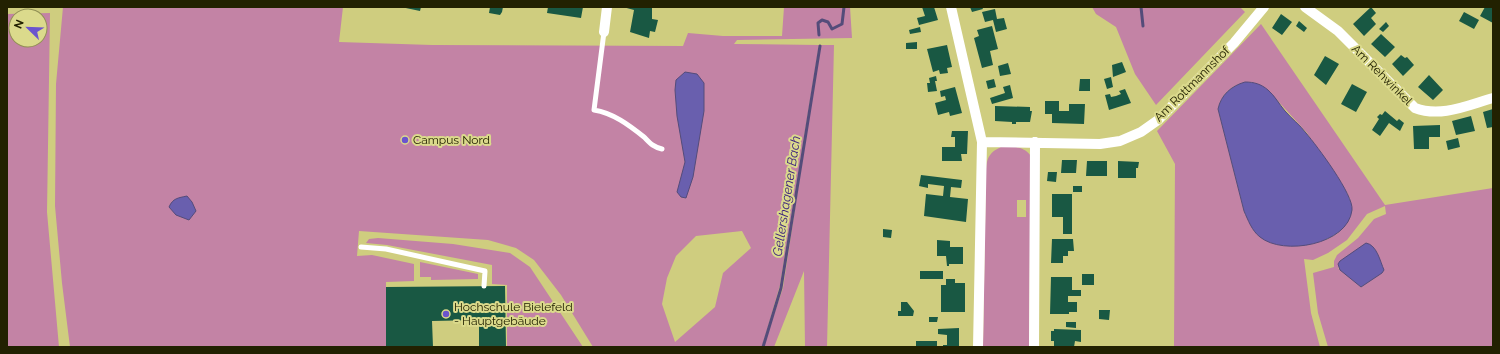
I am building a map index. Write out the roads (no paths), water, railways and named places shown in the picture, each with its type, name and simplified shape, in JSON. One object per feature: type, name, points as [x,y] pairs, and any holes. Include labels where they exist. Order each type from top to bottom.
[{"type":"street","points":[[604,32],[607,7]]},
{"type":"street","points":[[951,7],[982,142],[978,347]]},
{"type":"street","name":"Am Rottmannshof","points":[[982,142],[1100,144],[1120,141],[1141,132],[1158,120],[1234,43],[1264,7]]},
{"type":"street","name":"Am Rehwinkel","points":[[1305,7],[1338,31],[1415,108],[1427,113],[1445,112],[1493,98]]},
{"type":"street","points":[[1034,347],[1036,142]]},
{"type":"lane","points":[[604,32],[594,110],[614,116],[645,138],[652,146],[662,149]]},
{"type":"lane","points":[[361,248],[386,250],[484,271],[484,286]]},
{"type":"waterway","name":"Gellershagener Bach","points":[[819,35],[818,23],[822,20],[828,22],[832,29],[842,24],[844,7]]},
{"type":"waterway","points":[[1141,7],[1143,26]]},
{"type":"waterway","name":"Gellershagener Bach","points":[[763,347],[781,288],[820,46]]},
{"type":"place","name":"Campus Nord","points":[[405,140]]},
{"type":"place","name":"Hochschule Bielefeld - Hauptgebäude","points":[[446,314]]}]
